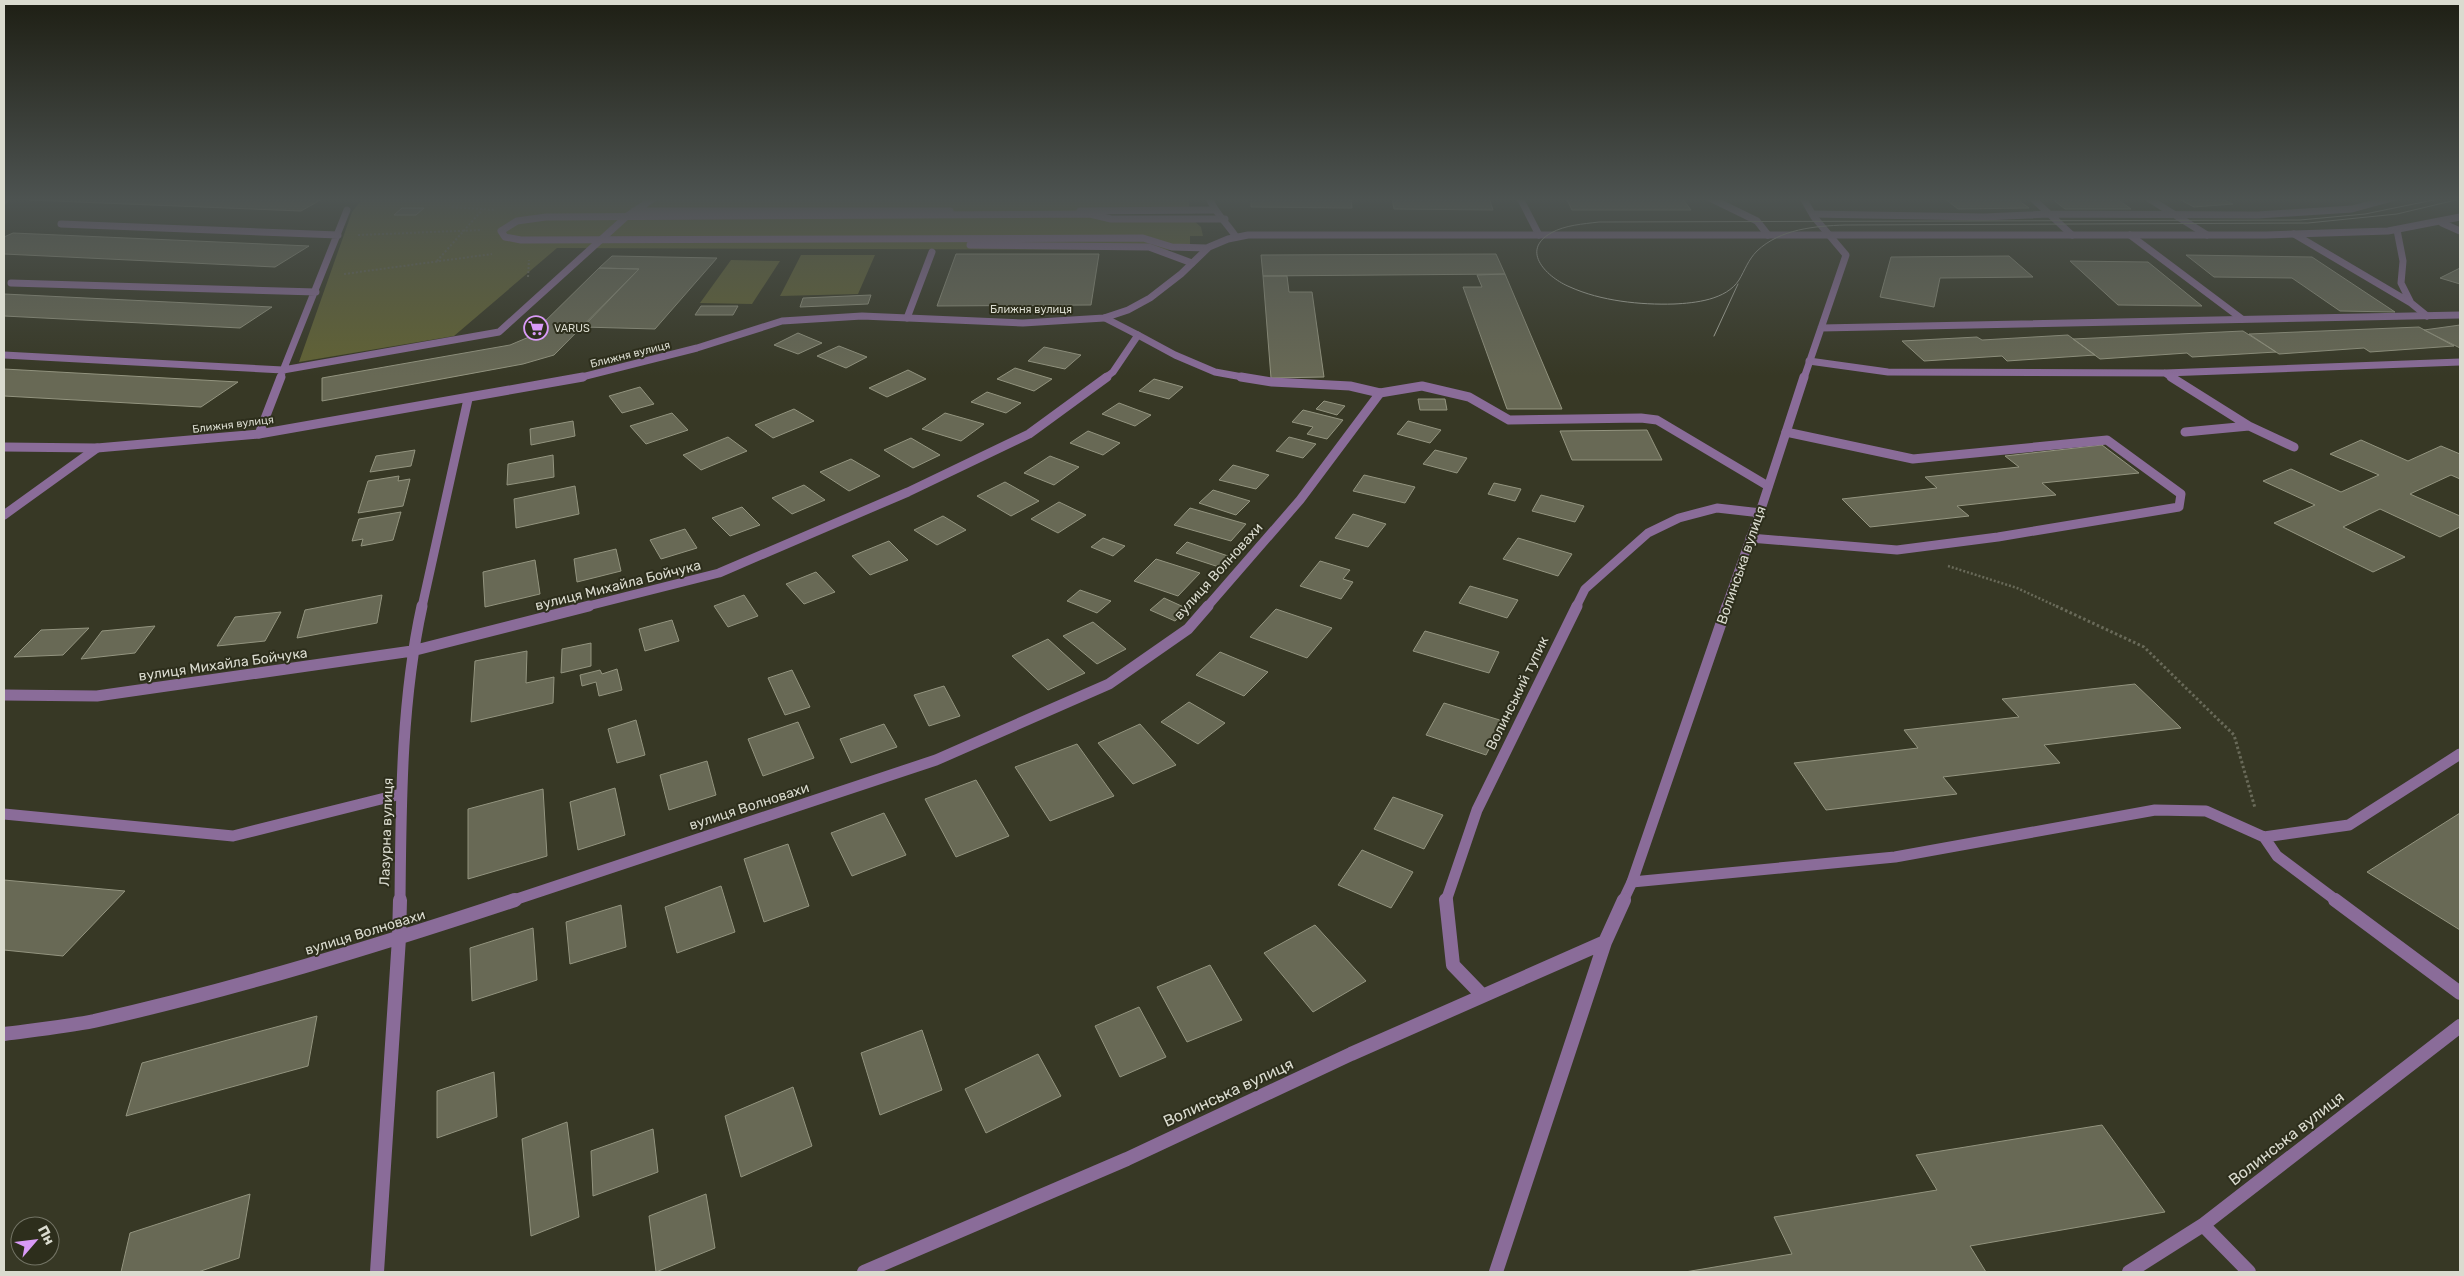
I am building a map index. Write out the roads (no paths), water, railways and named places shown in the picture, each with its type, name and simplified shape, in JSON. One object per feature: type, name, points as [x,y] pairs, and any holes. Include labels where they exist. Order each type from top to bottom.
[{"type":"street","points":[[259,434],[282,370],[329,258]]},
{"type":"street","points":[[4,355],[282,370],[499,332],[583,258]]},
{"type":"street","points":[[907,318],[930,258]]},
{"type":"street","points":[[1178,258],[1192,263]]},
{"type":"street","name":"Ближня вулиця","points":[[4,447],[97,448],[259,434],[468,399],[632,366],[782,322],[804,318],[849,315],[1063,322],[1105,318],[1133,309],[1160,292],[1197,258]]},
{"type":"street","name":"Волинська вулиця","points":[[1496,1272],[1605,942],[1632,882],[1750,538],[1761,513],[1809,361],[1845,258]]},
{"type":"street","points":[[2160,258],[2242,318]]},
{"type":"street","points":[[2334,258],[2410,303],[2427,316]]},
{"type":"street","points":[[2402,258],[2401,283],[2410,303]]},
{"type":"street","points":[[11,283],[316,292]]},
{"type":"street","points":[[1821,328],[2460,315]]},
{"type":"street","points":[[1105,318],[1174,355],[1215,372],[1272,382],[1350,386],[1380,393],[1422,386],[1469,397],[1509,420],[1641,418],[1657,420],[1768,486]]},
{"type":"street","name":"вулиця Михайла Бойчука","points":[[4,695],[97,696],[412,651],[719,573],[908,492],[1029,434],[1113,372],[1138,335]]},
{"type":"street","points":[[1809,361],[1888,372],[2165,373],[2460,362]]},
{"type":"street","points":[[2165,373],[2248,426],[2294,448]]},
{"type":"street","name":"вулиця Волновахи","points":[[4,1034],[92,1021],[258,980],[399,938],[936,760],[1109,684],[1188,629],[1300,500],[1380,393]]},
{"type":"street","name":"Лазурна вулиця","points":[[377,1272],[399,938],[401,794],[412,651],[468,399]]},
{"type":"street","points":[[2186,432],[2248,426]]},
{"type":"street","points":[[1750,538],[1897,550],[1998,537],[2179,507],[2180,494],[2107,440],[1913,459],[1786,432]]},
{"type":"street","points":[[4,515],[97,448]]},
{"type":"street","name":"Волинський тупик","points":[[1482,995],[1452,965],[1446,898],[1477,810],[1585,588],[1648,533],[1679,518],[1717,508],[1761,513]]},
{"type":"street","points":[[2264,837],[2349,825],[2460,754]]},
{"type":"street","points":[[4,814],[233,836],[401,794]]},
{"type":"street","points":[[1632,882],[1895,857],[2155,810],[2206,811],[2264,837],[2277,856],[2460,993]]},
{"type":"street","name":"Волинська вулиця","points":[[864,1272],[1127,1159],[1350,1054],[1605,942]]},
{"type":"street","name":"Волинська вулиця","points":[[2129,1272],[2203,1225],[2460,1026]]},
{"type":"street","points":[[2203,1225],[2250,1272]]},
{"type":"tram line","points":[[1538,258],[1546,271],[1553,277],[1582,292],[1634,303],[1661,304],[1682,304],[1700,301],[1726,292],[1739,280],[1751,258]]},
{"type":"tram line","points":[[1714,336],[1738,284]]},
{"type":"place","name":"VARUS","points":[[536,328]]}]
